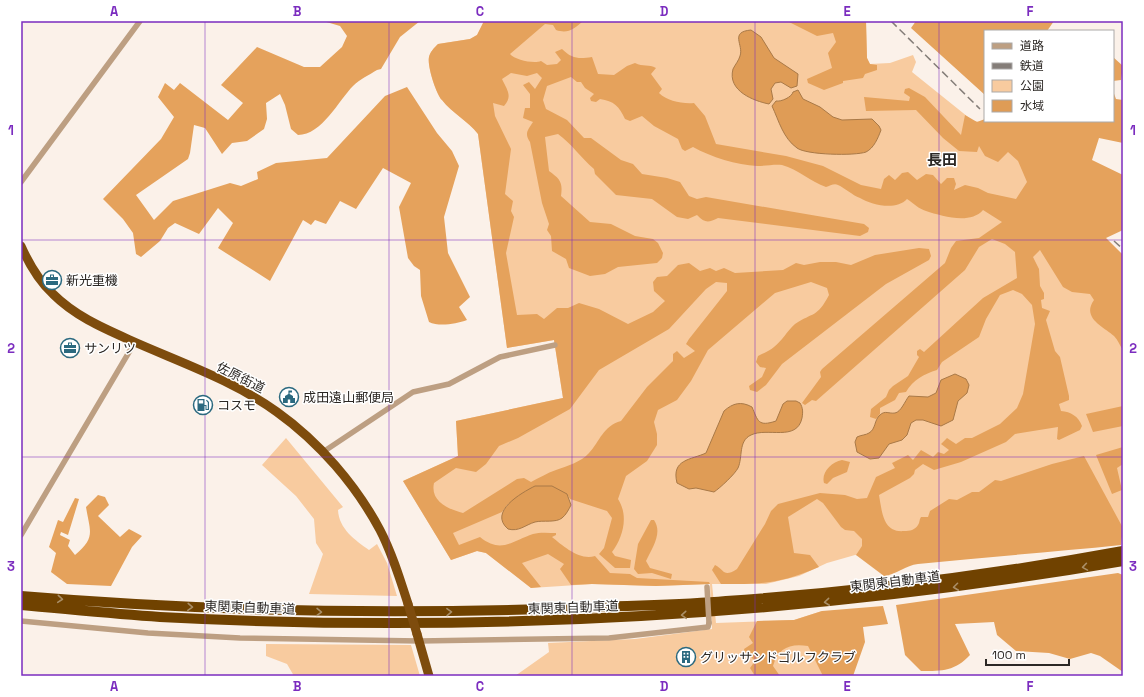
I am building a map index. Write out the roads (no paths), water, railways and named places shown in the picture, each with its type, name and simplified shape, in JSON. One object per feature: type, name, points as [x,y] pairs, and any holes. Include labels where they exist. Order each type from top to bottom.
[{"type":"highway","name":"佐原街道","points":[[21,246],[34,271],[59,300],[85,319],[227,383],[259,400],[283,416],[323,452],[351,486],[374,518],[398,572],[429,676]]},
{"type":"highway","name":"東関東自動車道","points":[[21,596],[253,610],[389,613],[503,611],[724,602],[798,596],[980,574],[1123,551]]},
{"type":"highway","name":"東関東自動車道","points":[[21,605],[157,616],[329,623],[512,622],[628,618],[732,611],[894,595],[981,584],[1123,561]]},
{"type":"street","points":[[21,182],[140,21]]},
{"type":"street","points":[[21,535],[135,342]]},
{"type":"street","points":[[323,452],[413,392],[449,384],[500,357],[555,345]]},
{"type":"street","points":[[21,621],[151,633],[240,638],[609,638],[708,627],[707,587]]},
{"type":"water","points":[[751,30],[761,37],[774,58],[798,74],[797,86],[791,88],[781,82],[775,83],[771,89],[773,99],[769,104],[743,94],[734,83],[732,77],[733,69],[741,52],[739,36],[744,31]]},
{"type":"water","points":[[798,90],[803,99],[820,107],[833,117],[842,120],[872,119],[881,130],[873,145],[866,152],[852,154],[810,152],[797,148],[785,134],[772,106],[776,101],[786,99],[791,96],[793,92]]},
{"type":"water","points":[[955,374],[966,379],[969,385],[967,393],[958,401],[953,420],[941,426],[923,420],[916,420],[911,423],[907,435],[902,440],[889,444],[879,458],[870,459],[857,452],[855,442],[857,437],[868,434],[874,427],[878,417],[885,412],[897,412],[909,396],[928,397],[936,393],[941,380]]},
{"type":"water","points":[[787,401],[796,401],[801,405],[803,414],[799,425],[794,430],[788,432],[758,433],[747,438],[742,445],[738,468],[717,490],[714,492],[696,488],[689,489],[677,483],[677,469],[689,459],[706,453],[724,411],[727,408],[737,404],[748,405],[752,407],[757,419],[760,422],[770,423],[776,421],[783,404]]},
{"type":"water","points":[[535,486],[552,486],[567,494],[571,505],[567,512],[559,520],[538,521],[519,529],[508,529],[503,523],[502,516],[504,510],[515,498]]},
{"type":"railway","points":[[891,21],[980,109]]},
{"type":"railway","points":[[1114,241],[1123,249]]},
{"type":"place","name":"新光重機","points":[[52,280]]},
{"type":"place","name":"サンリツ","points":[[70,348]]},
{"type":"place","name":"成田遠山郵便局","points":[[289,397]]},
{"type":"place","name":"コスモ","points":[[203,405]]},
{"type":"place","name":"グリッサンドゴルフクラブ","points":[[686,657]]},
{"type":"district","name":"長田","points":[[942,160]]}]
